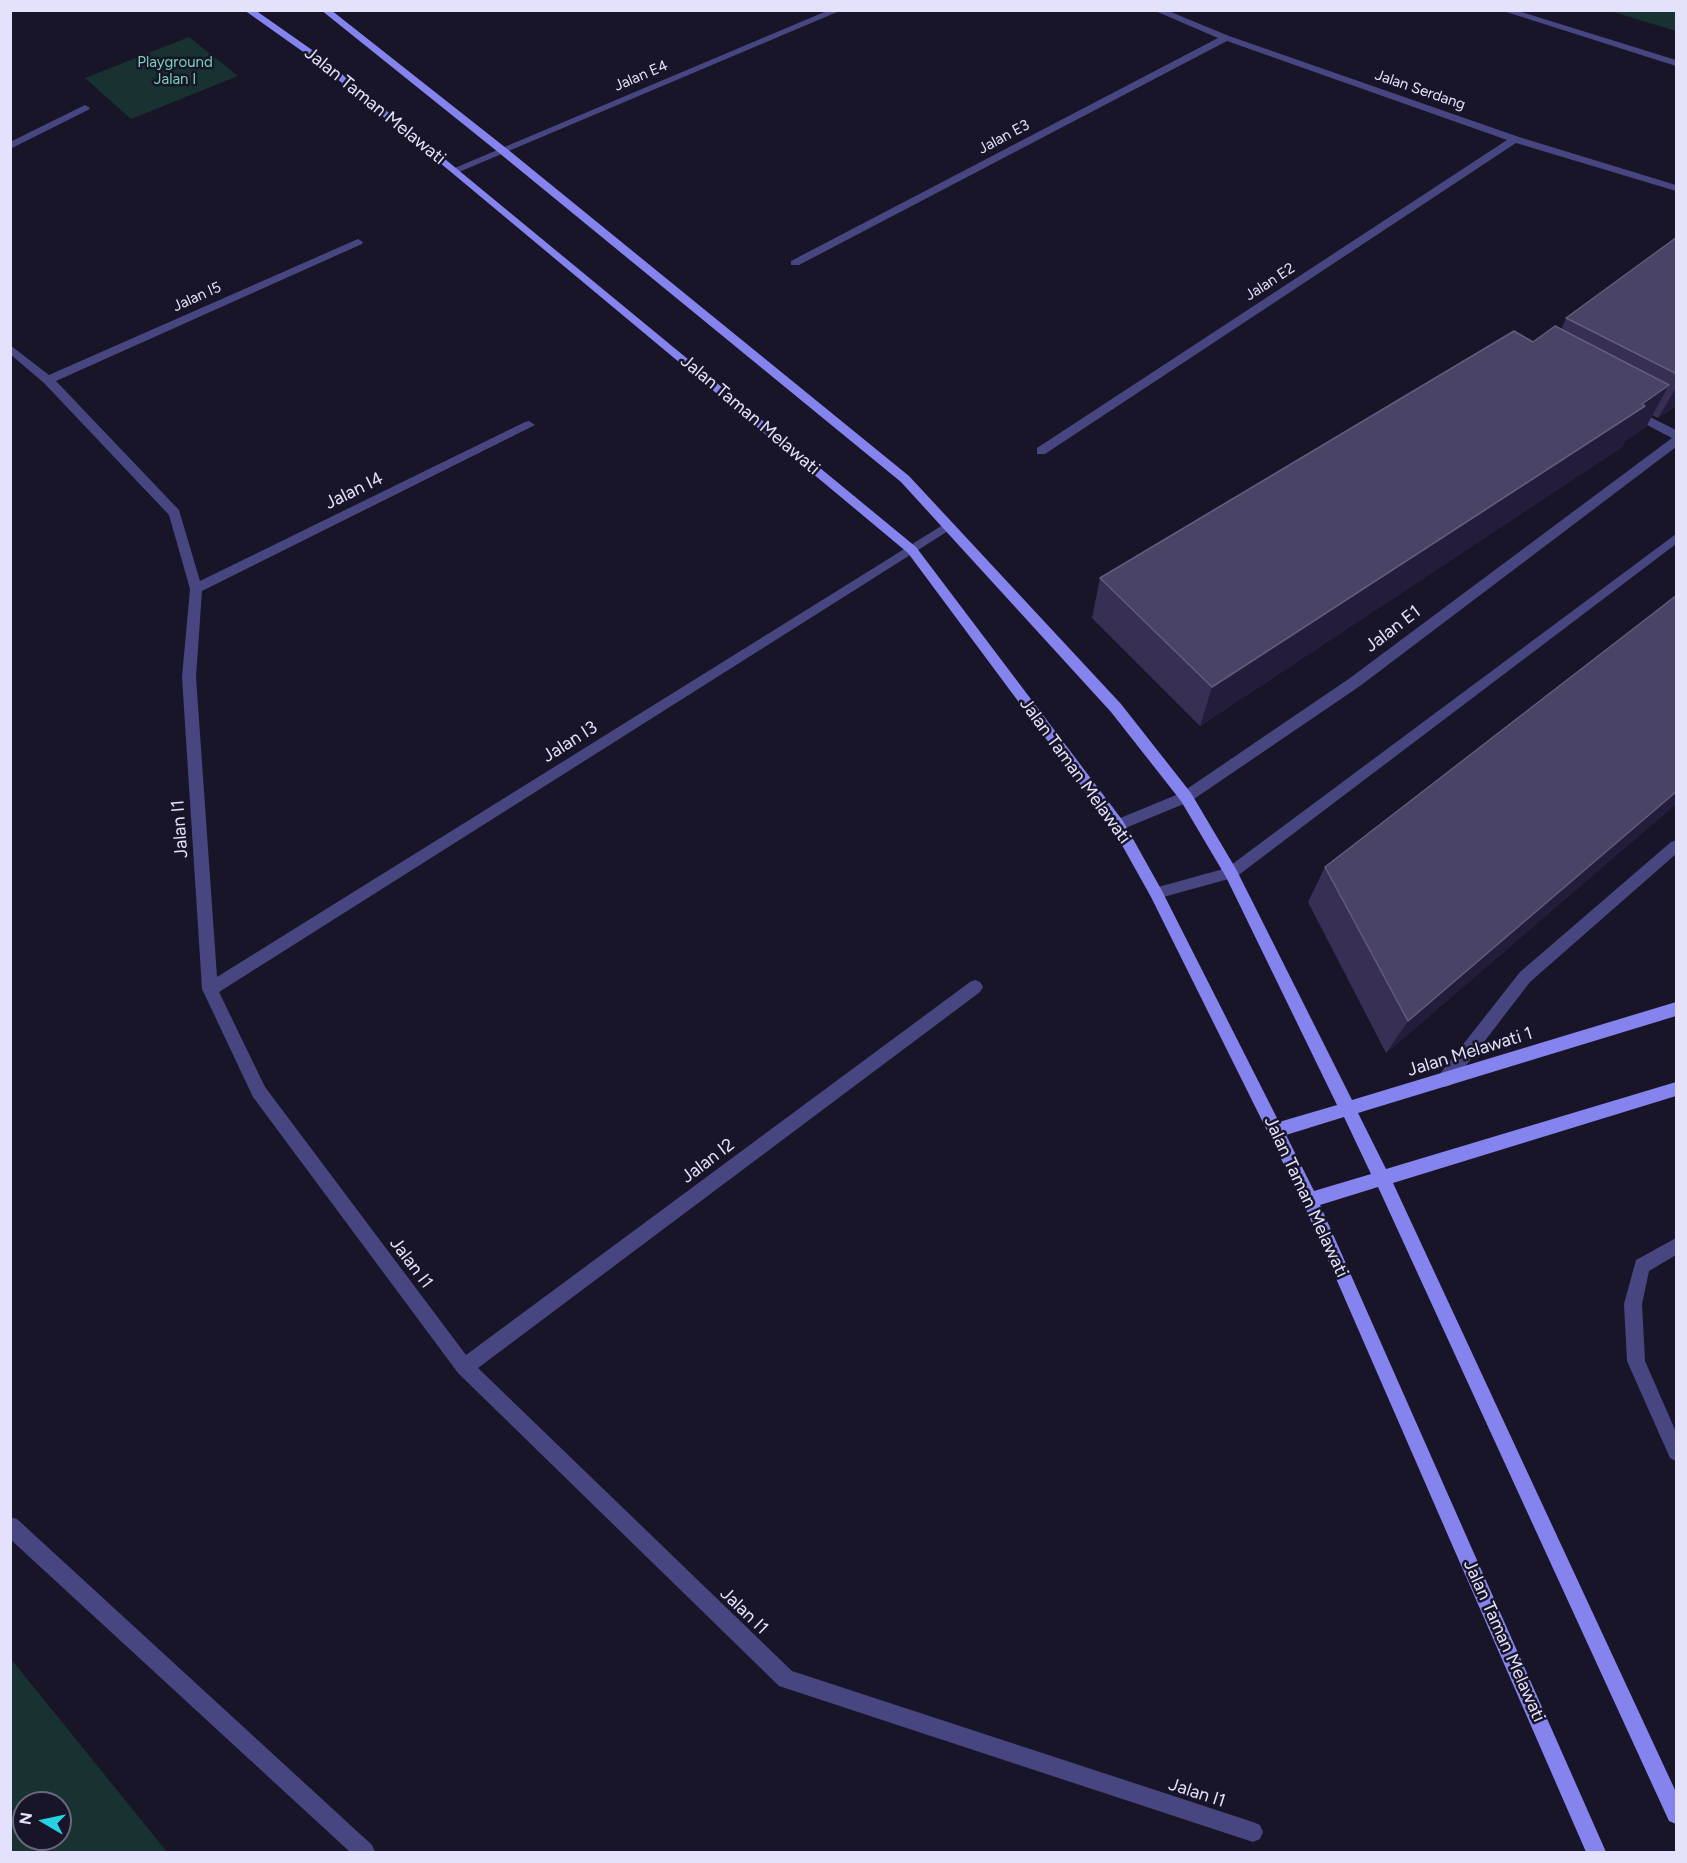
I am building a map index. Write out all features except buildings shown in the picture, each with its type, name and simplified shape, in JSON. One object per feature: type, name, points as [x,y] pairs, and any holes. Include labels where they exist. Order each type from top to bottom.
[{"type":"main road","name":"Jalan Taman Melawati","points":[[248,10],[312,54],[455,170],[912,550],[1118,825],[1156,893],[1310,1200],[1596,1852]]},
{"type":"main road","points":[[325,10],[502,150],[905,479],[1116,708],[1186,796],[1231,873],[1382,1178],[1677,1814]]},
{"type":"main road","name":"Jalan Melawati 1","points":[[1275,1131],[1677,1009]]},
{"type":"main road","points":[[1310,1200],[1677,1089]]},
{"type":"street","name":"Jalan E4","points":[[455,170],[838,10]]},
{"type":"street","name":"Jalan Serdang","points":[[1157,10],[1226,38],[1515,140],[1677,188]]},
{"type":"street","points":[[1504,10],[1677,63]]},
{"type":"street","name":"Jalan E3","points":[[795,263],[1226,38]]},
{"type":"street","points":[[10,146],[85,108]]},
{"type":"street","name":"Jalan E2","points":[[1041,451],[1515,140]]},
{"type":"street","name":"Jalan I5","points":[[48,380],[358,242]]},
{"type":"street","name":"Jalan I1","points":[[10,348],[48,380],[175,513],[196,589],[189,677],[210,989],[259,1092],[464,1367],[786,1679],[1253,1832]]},
{"type":"street","points":[[1616,403],[1677,435]]},
{"type":"street","name":"Jalan I4","points":[[196,589],[529,425]]},
{"type":"street","name":"Jalan E1","points":[[1118,825],[1186,796],[1355,682],[1677,441]]},
{"type":"street","name":"Jalan I3","points":[[210,989],[950,526]]},
{"type":"street","points":[[1156,893],[1231,873],[1677,538]]},
{"type":"street","points":[[1445,1080],[1526,977],[1677,846]]},
{"type":"street","name":"Jalan I2","points":[[464,1367],[975,987]]},
{"type":"street","points":[[1677,1246],[1642,1266],[1633,1304],[1636,1361],[1677,1452]]},
{"type":"street","points":[[10,1526],[365,1852]]},
{"type":"green space","points":[[1610,11],[1676,11],[1676,31]]},
{"type":"green space","name":"Playground Jalan I","points":[[189,37],[238,76],[131,119],[85,78]]},
{"type":"green space","points":[[10,1659],[11,1659],[167,1852],[11,1852]]}]
